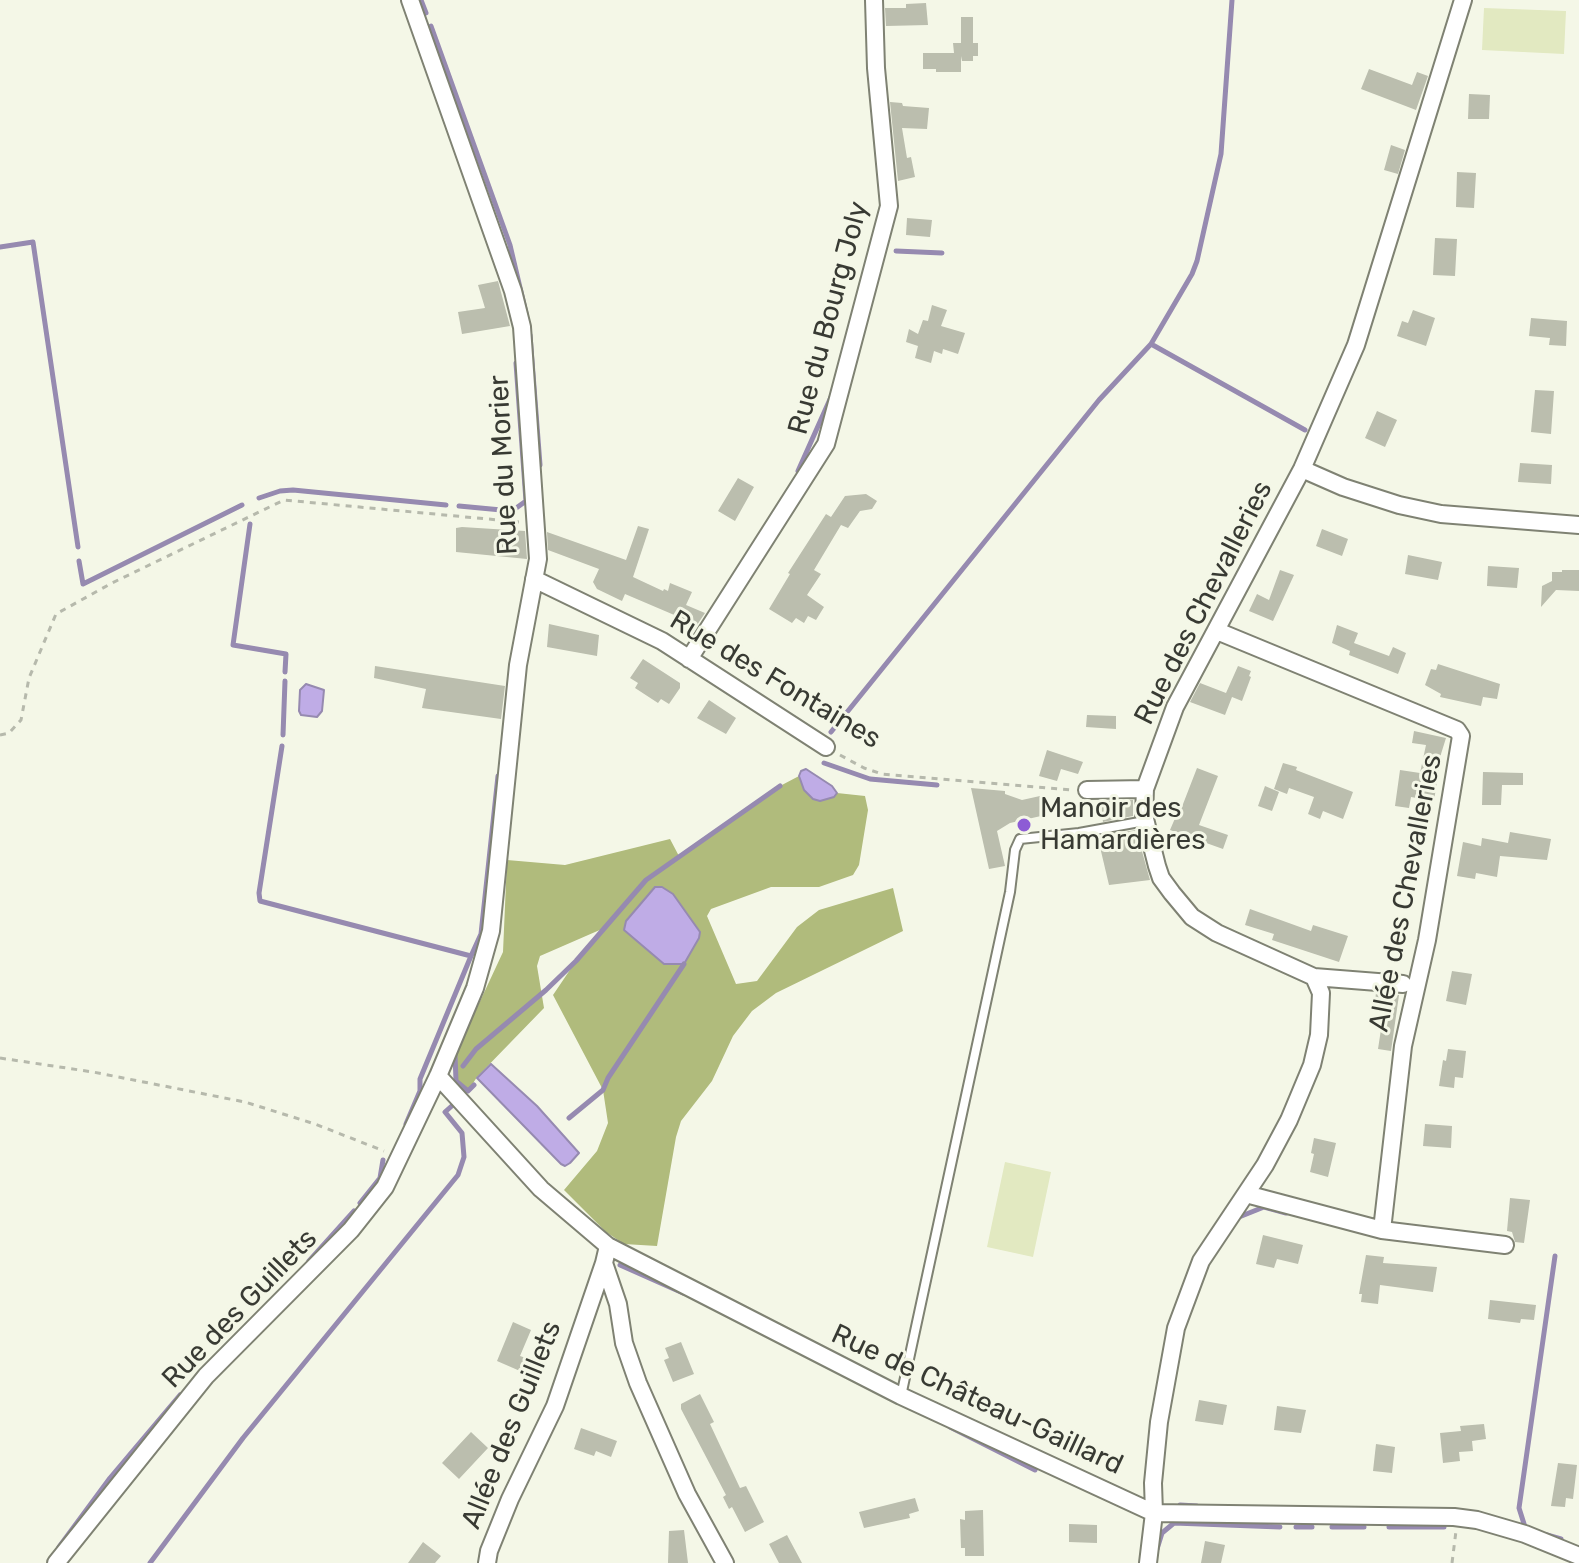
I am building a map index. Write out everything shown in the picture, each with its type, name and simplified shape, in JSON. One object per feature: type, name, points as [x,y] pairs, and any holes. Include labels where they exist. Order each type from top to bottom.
[{"type":"street","name":"Rue du Morier","points":[[410,0],[513,291],[522,327],[538,559],[518,665],[491,931],[475,988],[438,1076]]},
{"type":"street","name":"Rue du Bourg Joly","points":[[689,659],[826,444],[889,206],[876,68],[874,0]]},
{"type":"street","name":"Rue des Chevalleries","points":[[1403,984],[1314,977],[1217,933],[1192,917],[1161,878],[1146,821],[1145,789],[1175,707],[1302,469],[1356,345],[1463,0]]},
{"type":"street","points":[[1302,469],[1343,487],[1427,511],[1497,520],[1579,525]]},
{"type":"street","name":"Rue des Fontaines","points":[[534,579],[662,641],[826,747]]},
{"type":"street","name":"Allée des Chevalleries","points":[[1217,631],[1457,730],[1461,736],[1427,940],[1403,1046],[1382,1230]]},
{"type":"street","points":[[1087,790],[1145,789]]},
{"type":"street","points":[[1148,1563],[1159,1422],[1176,1328],[1201,1261],[1246,1194],[1289,1120],[1312,1065],[1319,1035],[1321,993],[1314,977]]},
{"type":"street","name":"Rue des Guillets","points":[[56,1563],[206,1376],[351,1230],[385,1187],[438,1076]]},
{"type":"street","name":"Rue de Château-Gaillard","points":[[438,1076],[541,1189],[606,1254],[1154,1513],[1459,1518],[1525,1534],[1579,1556]]},
{"type":"street","points":[[1246,1194],[1382,1230],[1505,1245]]},
{"type":"street","points":[[606,1254],[624,1343],[638,1383],[687,1494],[725,1563]]},
{"type":"street","name":"Allée des Guillets","points":[[487,1563],[510,1499],[555,1406],[606,1254]]},
{"type":"lane","points":[[901,1396],[1010,892],[1015,850],[1020,839],[1079,833],[1146,821]]},
{"type":"path","points":[[0,735],[9,733],[21,720],[29,678],[56,614],[210,534],[284,500],[535,523]]},
{"type":"path","name":"Rue des Fontaines","points":[[826,747],[864,768],[882,774],[1054,790],[1087,790]]},
{"type":"path","points":[[0,1058],[93,1072],[245,1102],[315,1124],[400,1157]]},
{"type":"path","points":[[1452,1563],[1459,1518]]},
{"type":"green space","points":[[1484,8],[1566,11],[1564,54],[1482,50]]},
{"type":"green space","points":[[799,776],[804,790],[820,801],[837,793],[865,796],[868,810],[859,865],[853,875],[819,887],[771,887],[711,909],[707,916],[736,984],[757,981],[797,927],[819,910],[893,888],[903,931],[776,993],[752,1011],[733,1036],[712,1081],[681,1121],[657,1246],[624,1244],[606,1232],[564,1190],[597,1151],[608,1123],[603,1090],[553,995],[602,929],[540,956],[537,966],[544,1008],[477,1077],[468,1091],[456,1081],[455,1055],[503,952],[507,860],[565,865],[670,839],[680,858],[780,786]]},
{"type":"green space","points":[[1005,1162],[1051,1172],[1033,1257],[987,1247]]},
{"type":"shaded area","points":[[306,684],[324,690],[322,711],[317,717],[301,715],[299,711],[300,690]]},
{"type":"shaded area","points":[[806,769],[832,786],[837,793],[834,797],[820,801],[804,790],[799,776]]},
{"type":"shaded area","points":[[655,887],[662,887],[673,894],[700,932],[684,964],[664,964],[624,930],[626,921]]},
{"type":"shaded area","points":[[491,1064],[537,1106],[579,1153],[570,1163],[565,1166],[561,1164],[477,1078]]},
{"type":"building","points":[[926,3],[928,25],[886,26],[885,8],[906,8],[906,4]]},
{"type":"building","points":[[961,17],[973,17],[973,43],[978,43],[978,56],[973,56],[973,61],[962,61],[961,56],[961,72],[923,69],[923,53],[954,53],[953,43],[961,43]]},
{"type":"building","points":[[1369,69],[1412,85],[1417,72],[1428,76],[1416,110],[1361,89]]},
{"type":"building","points":[[1469,94],[1490,95],[1489,119],[1468,119]]},
{"type":"building","points":[[890,102],[929,108],[927,129],[902,128],[907,158],[911,157],[915,177],[898,181]]},
{"type":"building","points":[[1391,145],[1405,150],[1398,174],[1384,170]]},
{"type":"building","points":[[1457,172],[1476,173],[1474,208],[1456,207]]},
{"type":"building","points":[[907,218],[932,220],[930,237],[906,235]]},
{"type":"building","points":[[1435,238],[1457,239],[1455,276],[1433,275]]},
{"type":"building","points":[[498,281],[510,326],[462,334],[458,312],[485,308],[478,285]]},
{"type":"building","points":[[932,305],[947,310],[941,326],[965,333],[958,354],[943,349],[942,354],[934,351],[931,363],[915,358],[918,346],[906,342],[909,329],[918,334],[923,320],[928,321]]},
{"type":"building","points":[[1413,310],[1435,318],[1426,346],[1397,336],[1402,321],[1408,323]]},
{"type":"building","points":[[1531,318],[1567,321],[1566,346],[1549,345],[1550,338],[1529,336]]},
{"type":"building","points":[[1535,390],[1554,391],[1551,434],[1531,432]]},
{"type":"building","points":[[1377,411],[1397,420],[1385,447],[1365,438]]},
{"type":"building","points":[[1520,463],[1552,465],[1551,484],[1518,482]]},
{"type":"building","points":[[738,478],[754,487],[735,521],[718,511]]},
{"type":"building","points":[[866,494],[877,501],[872,509],[860,511],[848,528],[841,525],[814,570],[821,574],[807,595],[824,607],[816,620],[808,616],[804,623],[796,618],[792,623],[769,609],[826,514],[831,517],[845,496]]},
{"type":"building","points":[[638,526],[649,529],[633,577],[663,591],[668,591],[670,583],[692,592],[686,605],[705,613],[695,628],[684,624],[686,620],[625,594],[622,601],[597,589],[593,582],[599,569],[548,550],[547,532],[626,560]]},
{"type":"building","points":[[456,528],[525,531],[527,559],[456,552]]},
{"type":"building","points":[[1322,529],[1348,539],[1342,556],[1316,546]]},
{"type":"building","points":[[1408,555],[1442,562],[1438,580],[1405,574]]},
{"type":"building","points":[[1488,566],[1519,568],[1517,588],[1487,586]]},
{"type":"building","points":[[1280,570],[1294,575],[1273,621],[1249,611],[1257,594],[1269,600]]},
{"type":"building","points":[[1579,570],[1579,591],[1556,590],[1541,607],[1542,586],[1552,581],[1552,572]]},
{"type":"building","points":[[549,624],[599,635],[597,656],[547,647]]},
{"type":"building","points":[[1337,625],[1358,633],[1354,643],[1389,656],[1393,647],[1406,653],[1398,674],[1349,655],[1350,651],[1332,643]]},
{"type":"building","points":[[643,659],[680,683],[669,704],[661,699],[658,703],[635,688],[638,683],[630,678]]},
{"type":"building","points":[[1438,664],[1500,684],[1497,699],[1483,697],[1481,706],[1440,697],[1441,694],[1425,685],[1431,669],[1436,670]]},
{"type":"building","points":[[375,666],[505,686],[501,719],[422,708],[426,689],[374,678]]},
{"type":"building","points":[[1238,666],[1251,671],[1251,677],[1242,701],[1232,697],[1225,715],[1190,702],[1200,683],[1226,693]]},
{"type":"building","points":[[709,700],[736,718],[726,734],[697,718]]},
{"type":"building","points":[[1087,715],[1116,716],[1116,729],[1086,727]]},
{"type":"building","points":[[1414,731],[1446,738],[1434,801],[1411,797],[1409,808],[1395,806],[1400,770],[1420,773],[1426,745],[1412,743]]},
{"type":"building","points":[[1047,750],[1083,762],[1078,774],[1061,769],[1057,781],[1039,776]]},
{"type":"building","points":[[1283,763],[1353,792],[1343,819],[1323,811],[1320,819],[1308,814],[1314,797],[1289,788],[1287,794],[1274,789]]},
{"type":"building","points":[[1197,768],[1218,776],[1199,825],[1228,835],[1223,849],[1170,830]]},
{"type":"building","points":[[1483,772],[1523,773],[1523,785],[1502,785],[1501,805],[1482,805]]},
{"type":"building","points":[[1265,786],[1279,792],[1272,811],[1258,806]]},
{"type":"building","points":[[971,788],[1005,791],[1005,794],[1022,800],[1040,796],[1041,816],[1010,823],[997,831],[1005,866],[989,869]]},
{"type":"building","points":[[1133,800],[1133,816],[1103,822],[1100,801]]},
{"type":"building","points":[[1136,830],[1150,880],[1109,885],[1100,847],[1108,848],[1105,835]]},
{"type":"building","points":[[1510,832],[1551,839],[1547,860],[1500,856],[1497,877],[1476,873],[1475,879],[1457,876],[1463,842],[1481,846],[1482,838],[1508,843]]},
{"type":"building","points":[[1250,909],[1311,931],[1313,925],[1348,936],[1339,962],[1272,940],[1274,934],[1245,925]]},
{"type":"building","points":[[1452,971],[1472,974],[1466,1005],[1446,1001]]},
{"type":"building","points":[[1376,993],[1399,995],[1391,1051],[1378,1049],[1385,1003],[1375,1001]]},
{"type":"building","points":[[1448,1049],[1466,1051],[1463,1078],[1455,1077],[1454,1088],[1439,1086]]},
{"type":"building","points":[[1425,1124],[1452,1126],[1451,1148],[1423,1146]]},
{"type":"building","points":[[1314,1138],[1336,1143],[1328,1177],[1310,1172]]},
{"type":"building","points":[[1510,1198],[1530,1200],[1524,1243],[1515,1242],[1512,1232],[1507,1231]]},
{"type":"building","points":[[1263,1235],[1303,1245],[1298,1264],[1277,1259],[1274,1268],[1256,1264]]},
{"type":"building","points":[[1366,1255],[1384,1257],[1383,1263],[1437,1267],[1433,1292],[1380,1285],[1378,1304],[1361,1302],[1362,1294],[1359,1294]]},
{"type":"building","points":[[1490,1300],[1536,1305],[1534,1320],[1521,1319],[1520,1323],[1488,1319]]},
{"type":"building","points":[[513,1322],[531,1330],[520,1356],[526,1358],[520,1371],[497,1361]]},
{"type":"building","points":[[681,1342],[694,1374],[673,1382],[664,1360],[669,1358],[665,1348]]},
{"type":"building","points":[[700,1394],[714,1422],[710,1424],[740,1488],[746,1486],[764,1522],[745,1532],[732,1507],[729,1509],[723,1497],[726,1495],[681,1409],[681,1404]]},
{"type":"building","points":[[1199,1400],[1227,1405],[1223,1425],[1195,1421]]},
{"type":"building","points":[[1277,1406],[1306,1410],[1301,1433],[1274,1430]]},
{"type":"building","points":[[1484,1424],[1486,1439],[1472,1441],[1473,1451],[1459,1452],[1460,1461],[1443,1463],[1440,1433],[1461,1431],[1460,1426]]},
{"type":"building","points":[[581,1428],[617,1441],[611,1457],[596,1451],[594,1456],[574,1449]]},
{"type":"building","points":[[471,1432],[488,1448],[459,1479],[442,1463]]},
{"type":"building","points":[[1376,1444],[1395,1447],[1392,1473],[1373,1471]]},
{"type":"building","points":[[1558,1463],[1577,1465],[1573,1499],[1566,1498],[1565,1507],[1551,1506]]},
{"type":"building","points":[[915,1498],[919,1511],[909,1514],[910,1518],[864,1528],[859,1512]]},
{"type":"building","points":[[983,1510],[984,1556],[965,1556],[965,1548],[961,1548],[960,1519],[965,1520],[965,1511]]},
{"type":"building","points":[[1069,1524],[1097,1525],[1097,1543],[1069,1542]]},
{"type":"building","points":[[684,1530],[688,1563],[668,1563],[669,1531]]},
{"type":"building","points":[[787,1535],[802,1563],[779,1563],[769,1544]]},
{"type":"building","points":[[1205,1541],[1225,1545],[1221,1563],[1201,1563]]},
{"type":"building","points":[[423,1542],[441,1556],[435,1563],[408,1563]]},
{"type":"waterway","points":[[421,0],[426,13]]},
{"type":"waterway","points":[[831,732],[1099,400],[1151,344],[1192,274],[1221,154],[1232,0]]},
{"type":"waterway","points":[[431,26],[510,245],[526,313]]},
{"type":"waterway","points":[[0,247],[33,242],[78,547]]},
{"type":"waterway","points":[[896,251],[942,253]]},
{"type":"waterway","points":[[530,335],[540,465]]},
{"type":"waterway","points":[[1151,344],[1305,430]]},
{"type":"waterway","points":[[459,506],[512,511],[526,501],[516,363]]},
{"type":"waterway","points":[[798,471],[831,397]]},
{"type":"waterway","points":[[259,498],[293,490],[446,505]]},
{"type":"waterway","points":[[79,561],[83,584],[242,505]]},
{"type":"waterway","points":[[250,524],[233,645],[286,654],[285,672]]},
{"type":"waterway","points":[[283,735],[285,681]]},
{"type":"waterway","points":[[282,746],[260,901],[471,956],[420,1079],[420,1091],[406,1124]]},
{"type":"waterway","points":[[824,763],[870,779],[937,785]]},
{"type":"waterway","points":[[471,956],[481,934],[498,776]]},
{"type":"waterway","points":[[463,1066],[476,1049],[576,961],[646,880],[780,786]]},
{"type":"waterway","points":[[569,1118],[603,1090],[684,964]]},
{"type":"waterway","points":[[455,1055],[456,1081],[468,1091],[474,1085]]},
{"type":"waterway","points":[[150,1563],[243,1438],[458,1175],[464,1157],[462,1133],[445,1112],[454,1104]]},
{"type":"waterway","points":[[360,1203],[380,1178],[383,1160]]},
{"type":"waterway","points":[[1239,1217],[1264,1207],[1286,1213]]},
{"type":"waterway","points":[[309,1261],[354,1211]]},
{"type":"waterway","points":[[1525,1527],[1519,1508],[1555,1256]]},
{"type":"waterway","points":[[620,1265],[683,1293]]},
{"type":"waterway","points":[[59,1547],[110,1478],[180,1395]]},
{"type":"waterway","points":[[950,1427],[1035,1470]]},
{"type":"waterway","points":[[1180,1505],[1197,1506]]},
{"type":"waterway","points":[[1157,1549],[1162,1533],[1174,1523],[1280,1527]]},
{"type":"waterway","points":[[1296,1527],[1312,1527]]},
{"type":"waterway","points":[[1332,1527],[1364,1527]]},
{"type":"waterway","points":[[1389,1527],[1444,1527]]},
{"type":"waterway","points":[[1547,1535],[1561,1539]]},
{"type":"place","name":"Manoir des Hamardières","points":[[1024,825]]}]
